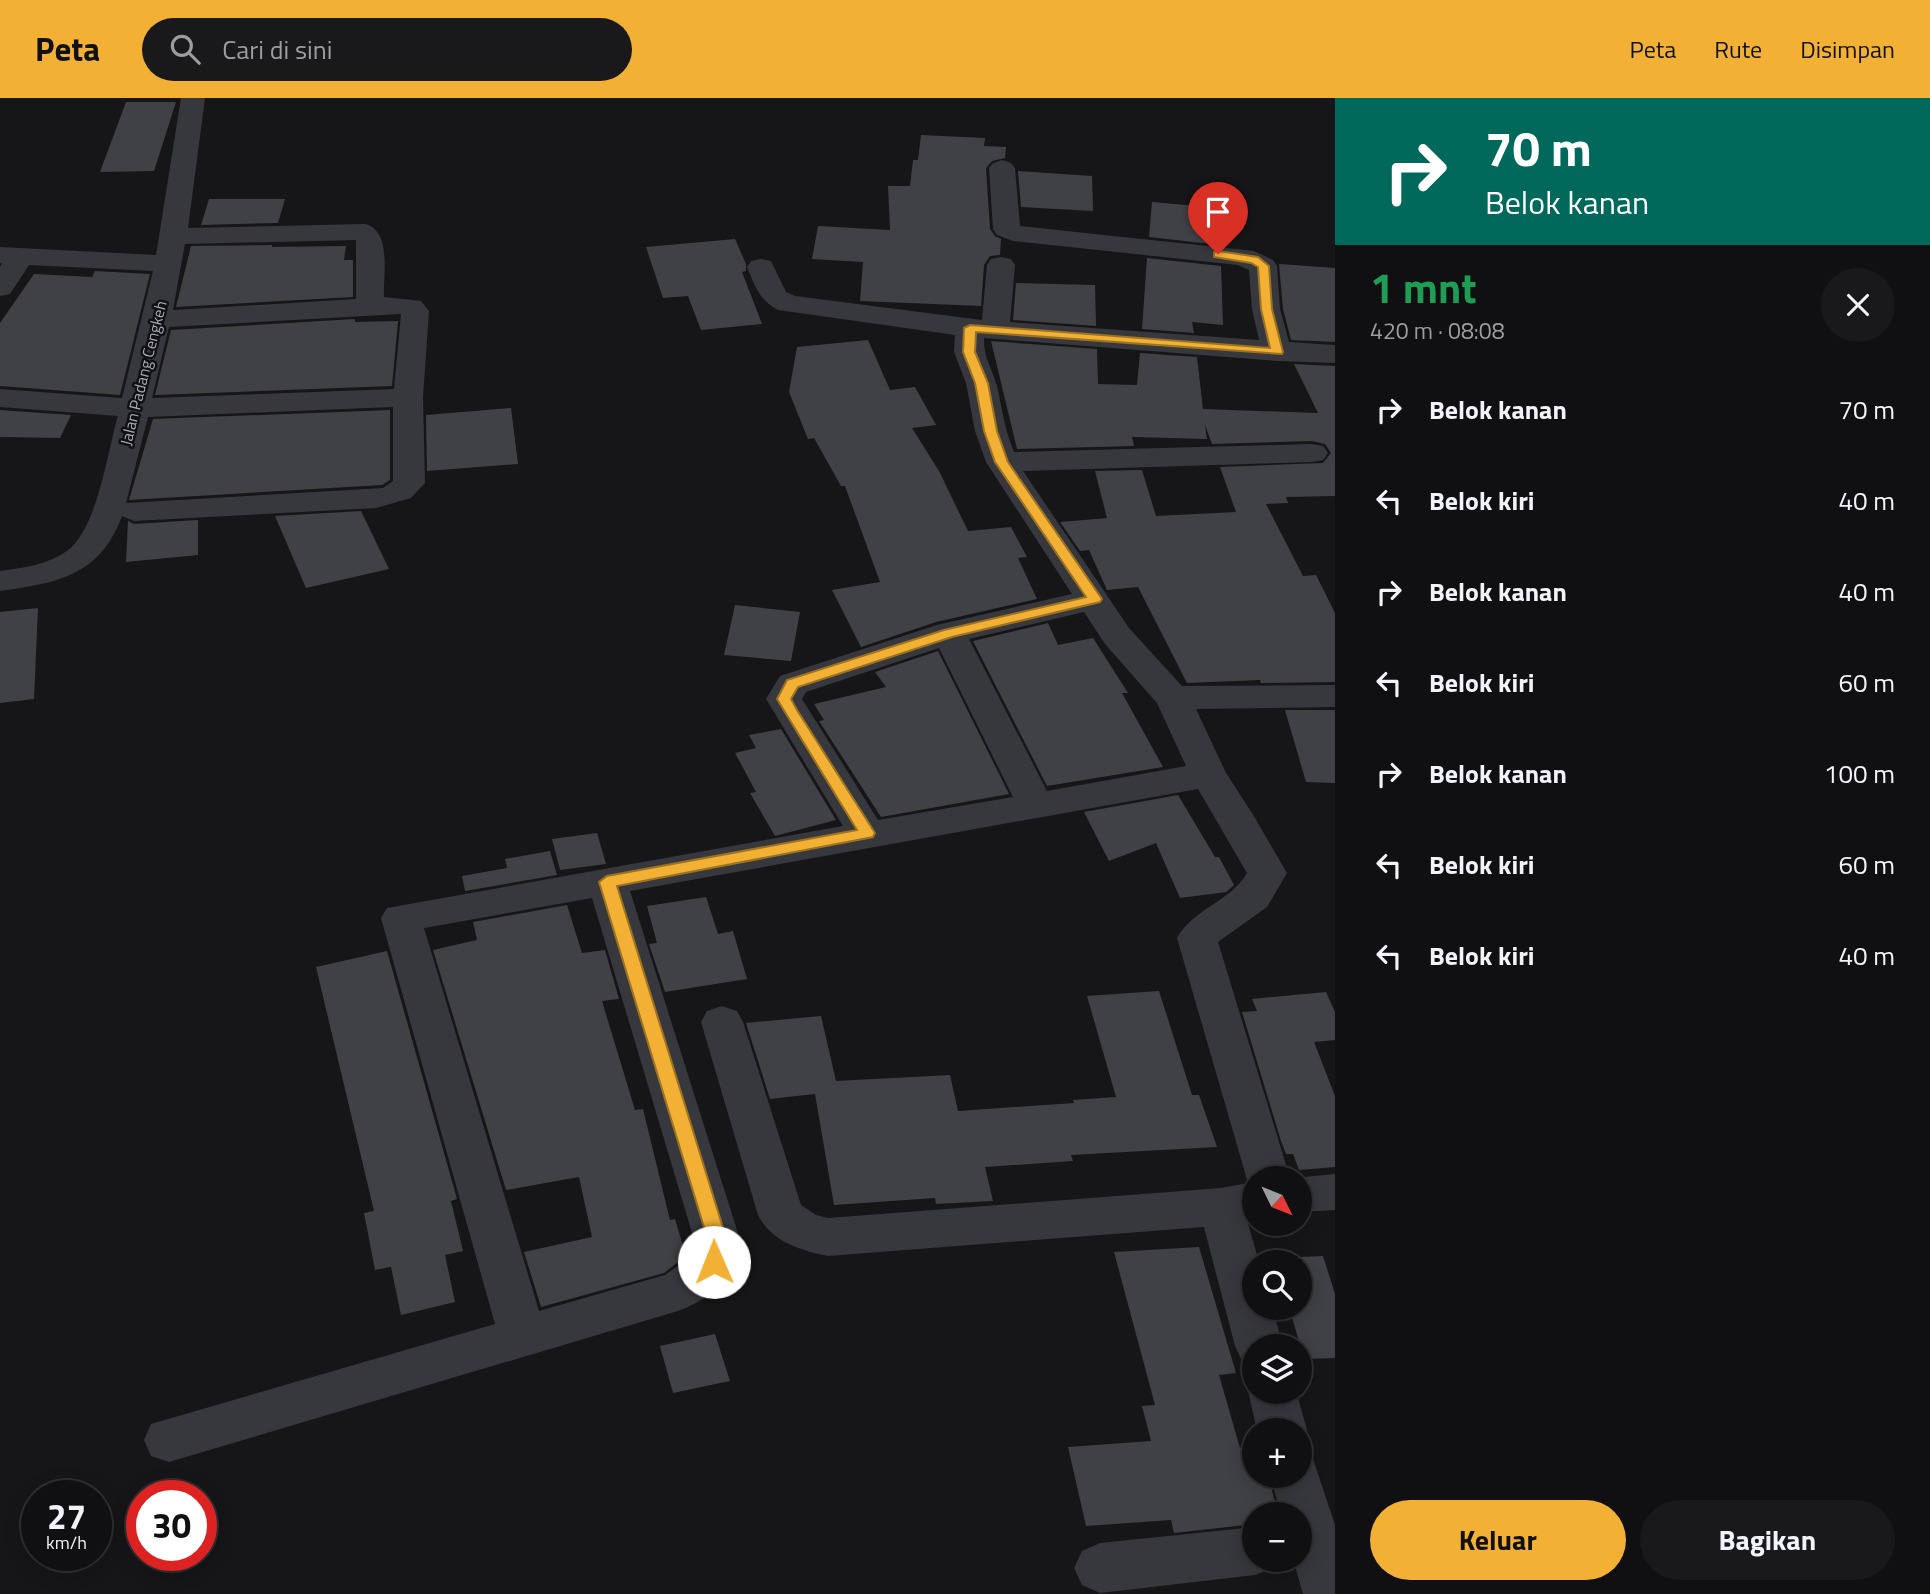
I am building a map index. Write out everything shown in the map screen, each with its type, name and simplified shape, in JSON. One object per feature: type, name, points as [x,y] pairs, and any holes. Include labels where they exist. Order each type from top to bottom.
[{"type":"street","name":"Jalan Padang Cengkeh","points":[[0,581],[52,571],[81,555],[92,543],[107,512],[158,319],[193,98]]},
{"type":"street","points":[[1002,168],[1006,229],[1013,233],[1244,257],[1260,263],[1263,266],[1266,309],[1277,352]]},
{"type":"street","points":[[0,288],[10,255],[171,250],[365,232],[369,236],[370,308]]},
{"type":"street","points":[[1001,265],[982,329],[969,352],[981,383],[990,431],[1002,462],[1117,636],[1172,698],[1208,775],[1267,873],[1253,897],[1230,911],[1197,938],[1264,1166]]},
{"type":"street","points":[[761,267],[774,298],[788,304],[982,329],[1277,352],[1335,354]]},
{"type":"street","points":[[134,511],[362,500],[389,497],[401,492],[409,483],[408,397],[415,311],[404,306],[158,319]]},
{"type":"street","points":[[0,398],[135,408],[408,397]]},
{"type":"street","points":[[1002,462],[1312,453]]},
{"type":"street","points":[[867,833],[804,738],[784,699],[787,690],[804,678],[949,633],[1095,599]]},
{"type":"street","points":[[949,633],[1036,804]]},
{"type":"street","points":[[1172,698],[1335,696]]},
{"type":"street","points":[[522,1335],[401,918],[867,833],[1208,775]]},
{"type":"street","points":[[169,1440],[678,1291],[702,1276],[714,1262],[719,1247],[607,882]]},
{"type":"street","points":[[722,1022],[781,1215],[791,1225],[805,1233],[828,1237],[1238,1204],[1257,1334]]},
{"type":"street","points":[[1312,1193],[1335,1192]]},
{"type":"street","points":[[1100,1568],[1242,1552]]},
{"type":"street","points":[[1312,1556],[1329,1594]]},
{"type":"building","points":[[126,102],[176,102],[154,171],[100,172]]},
{"type":"building","points":[[921,135],[985,138],[984,146],[1006,147],[1005,158],[992,161],[986,168],[990,229],[1001,239],[1000,255],[990,256],[984,265],[981,306],[860,301],[863,262],[812,259],[818,226],[890,230],[888,186],[910,186],[913,160],[918,160]]},
{"type":"building","points":[[1018,171],[1092,176],[1093,211],[1021,207]]},
{"type":"building","points":[[209,199],[285,199],[278,223],[201,225]]},
{"type":"building","points":[[1152,202],[1218,208],[1220,245],[1149,237]]},
{"type":"building","points":[[735,239],[746,264],[746,271],[742,272],[762,324],[701,330],[688,296],[663,298],[646,247]]},
{"type":"building","points":[[191,246],[346,246],[344,260],[353,260],[353,297],[176,307]]},
{"type":"building","points":[[1147,258],[1221,266],[1223,325],[1192,322],[1194,333],[1142,329]]},
{"type":"building","points":[[1279,264],[1335,268],[1335,342],[1291,340],[1283,309]]},
{"type":"building","points":[[95,271],[150,274],[120,395],[0,386],[0,323],[34,274],[92,277]]},
{"type":"building","points":[[1016,283],[1095,285],[1096,326],[1013,320]]},
{"type":"building","points":[[355,319],[355,322],[398,321],[392,386],[155,395],[171,330]]},
{"type":"building","points":[[868,340],[890,390],[915,387],[936,425],[912,428],[939,471],[968,531],[1011,527],[1027,557],[1018,558],[1037,599],[936,622],[861,647],[832,590],[880,582],[845,486],[841,486],[814,438],[808,439],[789,392],[797,347]]},
{"type":"building","points":[[991,341],[1097,349],[1098,384],[1137,385],[1140,353],[1197,357],[1203,409],[1318,413],[1294,364],[1335,366],[1335,496],[1286,497],[1288,503],[1266,504],[1303,576],[1316,575],[1335,613],[1335,682],[1261,683],[1260,680],[1187,683],[1138,587],[1107,590],[1089,550],[1080,551],[1060,522],[1107,518],[1095,471],[1142,470],[1156,516],[1236,512],[1220,467],[1323,463],[1331,453],[1325,444],[1312,441],[1212,444],[1205,425],[1207,439],[1132,437],[1134,446],[1017,449]]},
{"type":"building","points":[[511,408],[518,464],[427,471],[426,415]]},
{"type":"building","points":[[0,410],[71,415],[60,438],[0,437]]},
{"type":"building","points":[[390,410],[390,480],[382,485],[129,500],[153,419]]},
{"type":"building","points":[[361,511],[389,569],[306,588],[275,516]]},
{"type":"building","points":[[198,520],[198,555],[126,562],[128,521],[134,524]]},
{"type":"building","points":[[735,605],[800,612],[791,661],[724,655]]},
{"type":"building","points":[[38,608],[34,699],[0,703],[0,612]]},
{"type":"building","points":[[1048,623],[1058,645],[1093,638],[1128,693],[1122,693],[1163,767],[1047,786],[973,641]]},
{"type":"building","points":[[938,651],[1009,794],[881,817],[819,721],[824,720],[814,704],[886,687],[875,672]]},
{"type":"building","points":[[1285,710],[1335,710],[1335,783],[1306,782]]},
{"type":"building","points":[[781,729],[836,820],[775,836],[750,793],[756,792],[735,753],[756,748],[749,735]]},
{"type":"building","points":[[1178,795],[1234,885],[1226,892],[1180,898],[1156,843],[1109,861],[1084,812]]},
{"type":"building","points":[[597,833],[606,864],[560,870],[552,839]]},
{"type":"building","points":[[550,851],[557,875],[465,891],[462,876],[507,868],[505,859]]},
{"type":"building","points":[[706,897],[718,934],[733,931],[747,979],[665,992],[649,944],[657,943],[647,906]]},
{"type":"building","points":[[567,905],[582,953],[605,950],[619,999],[602,1001],[635,1110],[643,1109],[670,1220],[675,1219],[686,1256],[664,1273],[541,1307],[524,1252],[592,1237],[579,1177],[506,1190],[433,950],[477,940],[473,922]]},
{"type":"building","points":[[387,951],[457,1199],[451,1201],[463,1251],[445,1255],[455,1302],[401,1315],[391,1267],[375,1270],[364,1213],[374,1211],[316,967]]},
{"type":"building","points":[[1159,991],[1192,1095],[1199,1095],[1217,1147],[1071,1155],[1073,1161],[985,1167],[993,1201],[936,1204],[935,1198],[834,1205],[815,1094],[770,1099],[746,1023],[821,1016],[836,1081],[950,1075],[958,1111],[1074,1103],[1073,1100],[1116,1097],[1087,996]]},
{"type":"building","points":[[1326,992],[1335,1012],[1335,1040],[1314,1042],[1335,1096],[1335,1167],[1312,1169],[1312,1166],[1298,1166],[1293,1154],[1286,1154],[1242,1012],[1257,1011],[1252,999]]},
{"type":"building","points":[[1199,1247],[1236,1373],[1219,1375],[1242,1448],[1242,1488],[1271,1488],[1275,1502],[1242,1502],[1242,1525],[1174,1533],[1171,1520],[1086,1526],[1068,1447],[1151,1441],[1142,1406],[1155,1405],[1114,1252]]},
{"type":"building","points":[[1312,1256],[1323,1256],[1335,1294],[1335,1358],[1312,1359],[1312,1334],[1297,1334],[1293,1320],[1312,1320]]},
{"type":"building","points":[[715,1334],[730,1381],[673,1393],[660,1346]]},
{"type":"route","points":[[714,1262],[719,1247],[607,882],[867,833],[804,738],[784,699],[787,690],[804,678],[949,633],[1095,599],[1002,462],[990,431],[981,383],[969,352],[970,328],[1277,352],[1266,309],[1263,266],[1244,257],[1218,254]]}]
